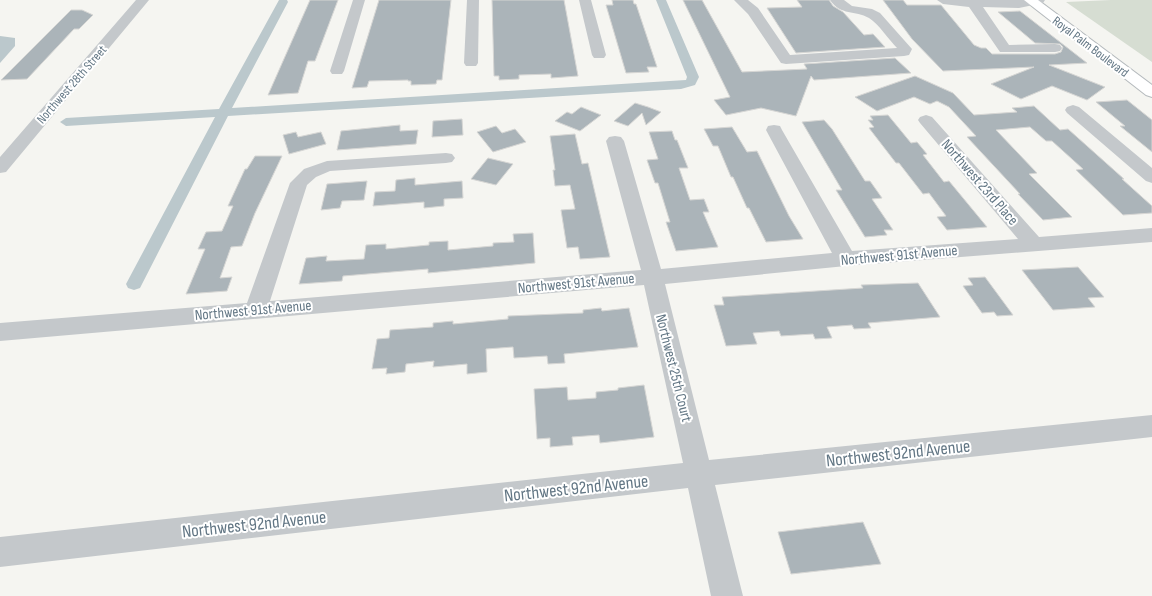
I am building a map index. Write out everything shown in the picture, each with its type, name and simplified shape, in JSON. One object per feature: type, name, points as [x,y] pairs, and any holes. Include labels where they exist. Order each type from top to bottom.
[{"type":"main road","name":"Royal Palm Boulevard","points":[[1037,1],[1152,77]]},
{"type":"main road","name":"Royal Palm Boulevard","points":[[1037,1],[1152,92]]},
{"type":"street","name":"Northwest 28th Street","points":[[0,168],[143,0]]},
{"type":"street","points":[[337,71],[359,0]]},
{"type":"street","points":[[471,63],[473,0]]},
{"type":"street","points":[[585,0],[599,55]]},
{"type":"street","points":[[740,0],[753,11],[786,60],[904,52],[905,48],[875,16],[868,12],[848,8],[836,0]]},
{"type":"street","points":[[943,0],[972,2],[1037,1]]},
{"type":"street","points":[[972,2],[1005,49],[1055,48]]},
{"type":"street","points":[[1073,110],[1152,177]]},
{"type":"street","name":"Northwest 23rd Place","points":[[926,120],[1034,244]]},
{"type":"street","points":[[774,130],[846,259]]},
{"type":"street","name":"Northwest 25th Court","points":[[616,141],[652,277],[728,596]]},
{"type":"street","points":[[256,309],[299,183],[310,173],[327,166],[446,158]]},
{"type":"street","name":"Northwest 91st Avenue","points":[[0,332],[256,309],[652,277],[846,259],[1152,235]]},
{"type":"street","name":"Northwest 92nd Avenue","points":[[0,552],[700,474],[1152,426]]},
{"type":"shaded area","points":[[1152,0],[1152,62],[1066,2]]},
{"type":"shaded area","points":[[0,36],[15,38],[15,46],[0,63]]},
{"type":"building","points":[[310,0],[338,0],[315,61],[308,61],[298,93],[268,95]]},
{"type":"building","points":[[379,0],[451,0],[442,80],[437,80],[436,84],[411,85],[411,81],[408,80],[369,81],[367,87],[352,88]]},
{"type":"building","points":[[492,0],[564,0],[578,76],[551,78],[551,74],[519,75],[519,79],[499,80],[499,76],[494,76]]},
{"type":"building","points":[[612,0],[633,0],[634,4],[636,4],[657,67],[647,67],[649,72],[626,73],[606,5],[613,5]]},
{"type":"building","points":[[683,0],[702,0],[742,72],[807,69],[804,64],[895,58],[911,73],[814,80],[811,76],[796,116],[761,108],[726,115],[714,100],[730,97]]},
{"type":"building","points":[[797,0],[829,0],[833,6],[843,12],[864,35],[873,34],[885,47],[796,53],[767,8],[802,7]]},
{"type":"building","points":[[883,0],[903,0],[907,5],[941,5],[974,45],[981,48],[986,48],[992,54],[1055,54],[1061,52],[1063,47],[1060,44],[1035,43],[998,12],[1020,11],[1087,63],[1049,65],[1105,87],[1087,100],[1052,86],[1021,99],[991,84],[1034,67],[943,71],[912,39]]},
{"type":"building","points":[[71,10],[82,10],[93,15],[79,29],[74,29],[27,79],[1,80]]},
{"type":"building","points":[[915,76],[953,93],[974,115],[1017,112],[1012,108],[1034,106],[1060,130],[1068,129],[1124,179],[1122,179],[1152,206],[1152,213],[1123,215],[1076,170],[1083,169],[1052,141],[1046,141],[1030,127],[996,130],[1037,173],[1029,174],[1072,217],[1043,220],[967,137],[976,136],[949,107],[937,101],[930,104],[914,97],[877,111],[855,97]]},
{"type":"building","points":[[1127,100],[1152,120],[1152,152],[1120,126],[1125,126],[1096,102]]},
{"type":"building","points":[[635,103],[661,112],[646,125],[642,113],[628,126],[614,121]]},
{"type":"building","points":[[581,107],[601,115],[580,131],[555,121],[567,112],[572,114]]},
{"type":"building","points":[[888,115],[911,143],[917,142],[927,154],[923,155],[944,182],[949,181],[987,227],[947,230],[937,217],[946,216],[929,193],[923,194],[899,163],[896,163],[869,128],[874,127],[868,120],[873,120],[870,116]]},
{"type":"building","points":[[462,119],[463,135],[432,137],[433,121]]},
{"type":"building","points":[[824,120],[832,129],[865,181],[870,181],[882,198],[872,199],[893,230],[884,230],[887,235],[865,237],[836,190],[842,190],[802,122]]},
{"type":"building","points":[[400,125],[400,131],[418,130],[416,144],[337,150],[341,131]]},
{"type":"building","points":[[496,126],[502,133],[515,129],[526,142],[493,152],[477,132]]},
{"type":"building","points":[[732,127],[747,152],[757,151],[789,216],[803,239],[766,242],[749,208],[747,208],[733,177],[731,177],[718,146],[713,146],[704,129]]},
{"type":"building","points":[[672,131],[688,168],[679,168],[690,200],[704,199],[709,212],[703,212],[718,247],[676,251],[666,222],[670,222],[658,183],[655,183],[647,160],[658,159],[649,132]]},
{"type":"building","points":[[296,132],[298,137],[321,132],[326,144],[289,154],[283,135]]},
{"type":"building","points":[[575,134],[582,164],[588,163],[610,257],[580,259],[578,247],[567,248],[561,210],[575,209],[570,185],[555,186],[553,170],[555,170],[550,136]]},
{"type":"building","points":[[255,156],[282,156],[255,213],[242,246],[231,247],[220,278],[232,277],[227,291],[186,294],[205,249],[198,249],[206,232],[222,231],[233,206],[228,206],[245,169],[247,169]]},
{"type":"building","points":[[488,158],[513,164],[496,185],[471,179]]},
{"type":"building","points":[[415,178],[415,185],[462,181],[463,198],[444,199],[444,206],[424,208],[424,202],[373,206],[375,192],[395,191],[396,180]]},
{"type":"building","points":[[367,181],[364,200],[342,201],[340,208],[321,210],[327,184]]},
{"type":"building","points":[[533,233],[535,263],[428,273],[428,269],[343,276],[342,281],[299,284],[306,258],[327,256],[326,261],[364,259],[366,245],[386,244],[386,249],[429,245],[429,242],[448,241],[448,250],[493,246],[493,243],[514,242],[513,234]]},
{"type":"building","points":[[1078,267],[1104,297],[1088,298],[1095,307],[1053,310],[1022,270]]},
{"type":"building","points":[[985,277],[1013,315],[997,316],[994,312],[982,313],[963,286],[973,285],[968,278]]},
{"type":"building","points":[[918,283],[940,317],[868,323],[871,328],[854,329],[852,325],[827,327],[832,338],[815,339],[813,334],[781,336],[779,331],[753,333],[757,344],[726,346],[714,305],[724,305],[722,297],[863,288],[861,285]]},
{"type":"building","points":[[601,308],[602,311],[629,308],[638,347],[564,354],[565,363],[548,364],[547,356],[514,358],[513,347],[486,349],[487,372],[467,374],[467,364],[433,367],[434,361],[406,364],[405,372],[386,374],[387,368],[372,369],[377,339],[389,338],[390,330],[433,327],[433,323],[453,321],[453,324],[508,319],[508,316],[583,313],[583,310]]},
{"type":"building","points":[[644,385],[654,437],[600,443],[599,435],[572,437],[573,445],[550,447],[550,438],[537,439],[534,389],[567,387],[568,400],[596,398],[596,392]]},
{"type":"building","points":[[863,522],[881,564],[791,574],[778,532]]},
{"type":"waterway","points":[[223,113],[681,85],[691,82],[693,77],[661,0]]},
{"type":"waterway","points":[[223,113],[283,2]]},
{"type":"waterway","points":[[66,122],[223,113]]},
{"type":"waterway","points":[[134,284],[223,113]]}]
